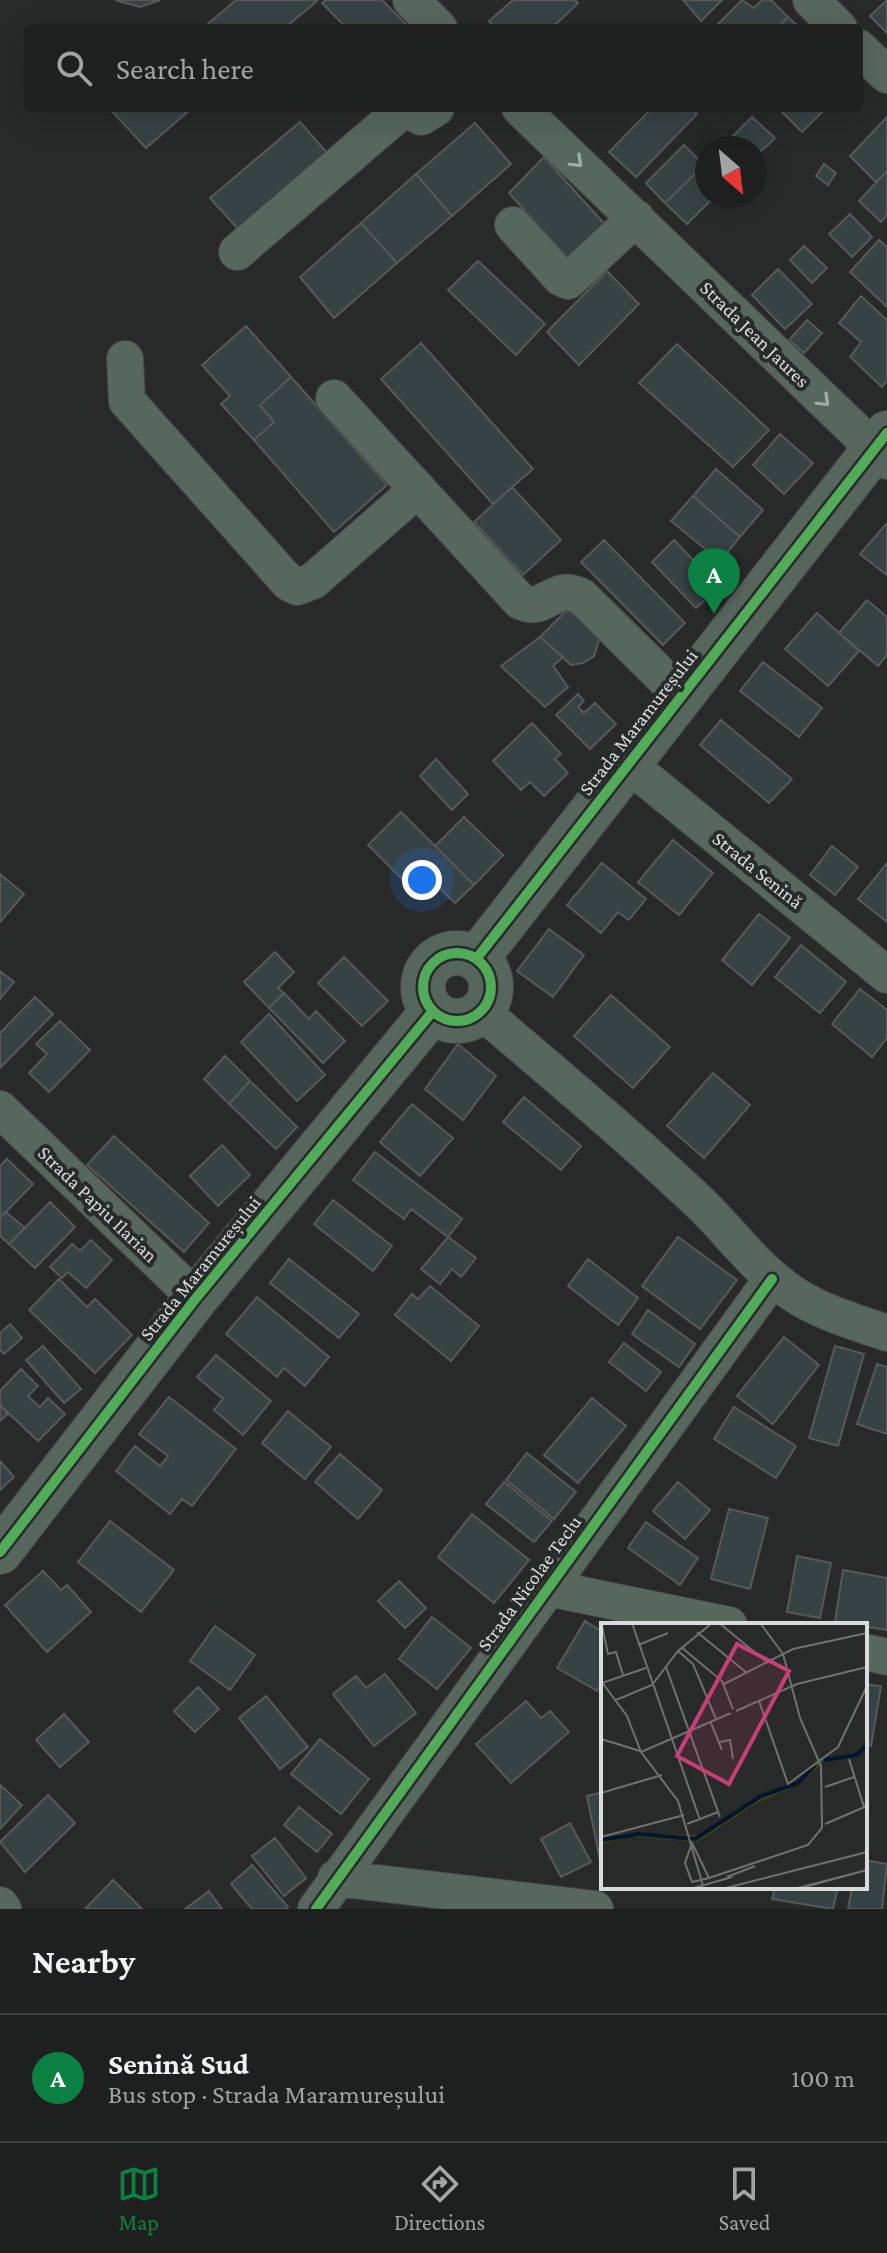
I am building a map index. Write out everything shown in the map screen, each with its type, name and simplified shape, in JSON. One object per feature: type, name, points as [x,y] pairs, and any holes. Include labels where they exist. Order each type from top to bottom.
[{"type":"main road","name":"Strada Maramureșului","points":[[477,958],[682,696],[883,448]]},
{"type":"main road","points":[[455,952],[477,958],[490,976],[492,988],[481,1011],[465,1020],[453,1021],[433,1011],[423,992],[424,981],[433,962],[455,952]]},
{"type":"main road","name":"Strada Maramureșului","points":[[0,1552],[196,1298],[433,1011]]},
{"type":"street","points":[[411,0],[435,24]]},
{"type":"street","points":[[811,0],[835,24]]},
{"type":"street","points":[[863,52],[887,75]]},
{"type":"street","points":[[237,252],[402,112]]},
{"type":"street","name":"Strada Jean Jaures","points":[[524,112],[883,448]]},
{"type":"street","points":[[513,225],[561,278],[568,281],[636,218]]},
{"type":"street","points":[[125,359],[127,401],[289,583],[297,587],[313,581],[418,489]]},
{"type":"street","name":"Strada Maramureșului","points":[[334,398],[520,601],[539,605],[561,591],[570,591],[582,597],[682,696]]},
{"type":"street","name":"Strada Senină","points":[[628,764],[887,975]]},
{"type":"street","points":[[481,1011],[649,1156],[772,1279],[794,1295],[832,1313],[887,1333]]},
{"type":"street","name":"Strada Papiu Ilarian","points":[[0,1109],[196,1298]]},
{"type":"street","name":"Strada Nicolae Teclu","points":[[316,1909],[772,1279]]},
{"type":"street","points":[[548,1588],[719,1623]]},
{"type":"street","points":[[867,1652],[887,1657]]},
{"type":"street","points":[[336,1878],[595,1909]]},
{"type":"building","points":[[115,0],[160,0],[140,7]]},
{"type":"building","points":[[236,0],[318,0],[290,24],[208,24]]},
{"type":"building","points":[[326,0],[382,0],[406,24],[343,24],[322,3]]},
{"type":"building","points":[[513,0],[575,0],[578,3],[556,24],[492,24],[489,21]]},
{"type":"building","points":[[683,0],[722,0],[701,21]]},
{"type":"building","points":[[742,0],[754,8],[762,0],[771,0],[788,17],[781,24],[718,24]]},
{"type":"building","points":[[887,0],[887,33],[870,16]]},
{"type":"building","points":[[788,17],[796,24],[781,24]]},
{"type":"building","points":[[113,112],[187,112],[146,148]]},
{"type":"building","points":[[648,112],[697,114],[636,177],[609,152]]},
{"type":"building","points":[[782,112],[822,112],[802,132]]},
{"type":"building","points":[[752,117],[775,138],[767,146],[767,136],[733,136]]},
{"type":"building","points":[[887,117],[887,171],[876,182],[850,156]]},
{"type":"building","points":[[300,122],[328,154],[239,230],[210,198]]},
{"type":"building","points":[[475,123],[511,164],[452,216],[416,174]]},
{"type":"building","points":[[684,145],[695,156],[695,174],[665,203],[646,183]]},
{"type":"building","points":[[544,157],[610,230],[574,265],[509,193]]},
{"type":"building","points":[[824,164],[836,173],[828,185],[816,176]]},
{"type":"building","points":[[887,171],[887,215],[881,222],[859,201]]},
{"type":"building","points":[[416,174],[452,216],[397,263],[361,223]]},
{"type":"building","points":[[695,174],[695,208],[703,208],[687,224],[665,203]]},
{"type":"building","points":[[850,214],[872,237],[852,257],[829,234]]},
{"type":"building","points":[[361,223],[397,263],[334,318],[300,277]]},
{"type":"building","points":[[879,240],[887,247],[887,307],[850,272]]},
{"type":"building","points":[[804,246],[827,268],[812,283],[790,260]]},
{"type":"building","points":[[478,261],[545,324],[516,355],[448,290]]},
{"type":"building","points":[[778,269],[812,304],[785,329],[752,295]]},
{"type":"building","points":[[607,271],[639,304],[579,365],[547,332]]},
{"type":"building","points":[[861,296],[887,320],[887,381],[882,387],[850,357],[861,342],[839,323]]},
{"type":"building","points":[[807,320],[822,333],[804,353],[789,340]]},
{"type":"building","points":[[246,326],[291,377],[260,405],[274,422],[254,440],[221,404],[230,396],[202,365]]},
{"type":"building","points":[[421,343],[533,469],[493,504],[381,379]]},
{"type":"building","points":[[677,344],[769,430],[733,467],[639,383]]},
{"type":"building","points":[[291,377],[387,485],[334,532],[254,440],[274,422],[260,405]]},
{"type":"building","points":[[780,434],[813,463],[784,494],[753,465]]},
{"type":"building","points":[[716,469],[763,510],[740,537],[693,496]]},
{"type":"building","points":[[512,487],[561,540],[523,575],[474,522]]},
{"type":"building","points":[[693,496],[740,537],[720,561],[671,521]]},
{"type":"building","points":[[887,523],[887,575],[860,554]]},
{"type":"building","points":[[604,540],[685,623],[663,645],[581,562]]},
{"type":"building","points":[[674,540],[719,587],[696,608],[652,562]]},
{"type":"building","points":[[867,600],[887,617],[887,655],[878,666],[839,633]]},
{"type":"building","points":[[569,608],[600,637],[594,656],[583,663],[571,665],[540,637]]},
{"type":"building","points":[[817,613],[859,651],[828,686],[785,649]]},
{"type":"building","points":[[540,637],[563,657],[553,666],[568,687],[545,707],[501,666]]},
{"type":"building","points":[[763,662],[822,708],[799,737],[740,691]]},
{"type":"building","points":[[578,694],[584,701],[578,707],[584,713],[595,703],[616,724],[590,749],[556,715]]},
{"type":"building","points":[[721,720],[792,779],[769,803],[700,745]]},
{"type":"building","points":[[532,723],[561,754],[555,759],[568,773],[544,796],[530,782],[521,790],[493,761]]},
{"type":"building","points":[[436,759],[468,794],[452,810],[420,776]]},
{"type":"building","points":[[401,812],[474,885],[455,903],[434,883],[420,897],[368,845]]},
{"type":"building","points":[[464,817],[503,855],[474,885],[435,846]]},
{"type":"building","points":[[673,840],[713,873],[679,915],[638,882]]},
{"type":"building","points":[[832,846],[858,867],[835,895],[810,875]]},
{"type":"building","points":[[602,863],[646,899],[629,920],[618,912],[601,933],[567,905]]},
{"type":"building","points":[[887,863],[887,922],[858,899]]},
{"type":"building","points":[[0,874],[24,894],[0,922]]},
{"type":"building","points":[[759,914],[790,938],[752,985],[722,960]]},
{"type":"building","points":[[549,929],[584,955],[553,997],[517,971]]},
{"type":"building","points":[[801,945],[846,982],[820,1013],[775,977]]},
{"type":"building","points":[[275,952],[294,972],[278,988],[284,993],[269,1008],[244,982]]},
{"type":"building","points":[[344,957],[388,1001],[362,1026],[318,983]]},
{"type":"building","points":[[0,971],[14,982],[0,999]]},
{"type":"building","points":[[860,989],[887,1010],[887,1038],[872,1057],[832,1024]]},
{"type":"building","points":[[284,993],[309,1019],[316,1011],[345,1041],[323,1063],[269,1008]]},
{"type":"building","points":[[611,995],[670,1047],[633,1088],[574,1036]]},
{"type":"building","points":[[35,997],[53,1014],[0,1068],[0,1033]]},
{"type":"building","points":[[269,1014],[325,1075],[297,1101],[241,1042]]},
{"type":"building","points":[[60,1021],[90,1050],[49,1092],[29,1073],[47,1054],[36,1044]]},
{"type":"building","points":[[458,1044],[496,1076],[463,1120],[425,1089]]},
{"type":"building","points":[[225,1056],[250,1081],[229,1104],[204,1079]]},
{"type":"building","points":[[713,1073],[750,1105],[704,1158],[667,1126]]},
{"type":"building","points":[[250,1081],[297,1127],[276,1149],[229,1104]]},
{"type":"building","points":[[524,1097],[581,1146],[561,1170],[503,1122]]},
{"type":"building","points":[[412,1104],[453,1138],[420,1176],[380,1142]]},
{"type":"building","points":[[114,1136],[209,1223],[184,1252],[87,1165]]},
{"type":"building","points":[[222,1145],[250,1175],[218,1206],[190,1176]]},
{"type":"building","points":[[375,1152],[462,1219],[448,1237],[411,1209],[404,1219],[353,1180]]},
{"type":"building","points":[[7,1159],[33,1184],[0,1218],[0,1166]]},
{"type":"building","points":[[333,1200],[392,1246],[373,1271],[314,1224]]},
{"type":"building","points":[[50,1202],[75,1227],[35,1268],[9,1244]]},
{"type":"building","points":[[6,1212],[25,1228],[9,1244],[0,1236],[0,1218]]},
{"type":"building","points":[[448,1237],[476,1258],[461,1277],[452,1269],[440,1284],[421,1269]]},
{"type":"building","points":[[678,1237],[737,1280],[700,1329],[642,1286]]},
{"type":"building","points":[[91,1240],[112,1260],[86,1288],[68,1272],[62,1278],[50,1267],[72,1244],[80,1251]]},
{"type":"building","points":[[289,1259],[359,1314],[339,1338],[270,1283]]},
{"type":"building","points":[[588,1259],[638,1298],[618,1325],[568,1286]]},
{"type":"building","points":[[59,1279],[87,1307],[95,1299],[132,1335],[95,1373],[29,1310]]},
{"type":"building","points":[[430,1286],[479,1326],[451,1361],[395,1315],[412,1294],[418,1299]]},
{"type":"building","points":[[257,1297],[329,1357],[305,1386],[284,1368],[277,1377],[226,1334]]},
{"type":"building","points":[[648,1310],[695,1344],[679,1367],[632,1334]]},
{"type":"building","points":[[10,1324],[22,1338],[4,1354],[0,1350],[0,1333]]},
{"type":"building","points":[[784,1337],[819,1365],[773,1424],[737,1396]]},
{"type":"building","points":[[624,1343],[661,1372],[646,1391],[609,1362]]},
{"type":"building","points":[[43,1346],[81,1389],[64,1403],[26,1360]]},
{"type":"building","points":[[835,1346],[864,1354],[838,1446],[809,1438]]},
{"type":"building","points":[[216,1355],[271,1401],[243,1435],[214,1410],[223,1399],[197,1377]]},
{"type":"building","points":[[877,1364],[887,1367],[887,1434],[857,1424]]},
{"type":"building","points":[[21,1369],[38,1386],[28,1396],[40,1407],[48,1398],[65,1414],[38,1441],[0,1405],[0,1391]]},
{"type":"building","points":[[169,1397],[236,1449],[192,1506],[182,1499],[170,1514],[116,1471],[135,1446],[160,1466],[168,1456],[139,1434]]},
{"type":"building","points":[[592,1398],[626,1426],[578,1483],[544,1455]]},
{"type":"building","points":[[0,1405],[8,1414],[0,1421]]},
{"type":"building","points":[[734,1407],[796,1446],[776,1478],[714,1439]]},
{"type":"building","points":[[288,1411],[331,1447],[305,1479],[262,1443]]},
{"type":"building","points":[[527,1453],[576,1492],[554,1519],[506,1480]]},
{"type":"building","points":[[340,1454],[382,1490],[358,1519],[315,1482]]},
{"type":"building","points":[[0,1461],[14,1477],[0,1490]]},
{"type":"building","points":[[504,1482],[552,1521],[534,1542],[486,1504]]},
{"type":"building","points":[[678,1482],[710,1510],[685,1539],[653,1511]]},
{"type":"building","points":[[729,1509],[768,1518],[750,1589],[711,1579]]},
{"type":"building","points":[[472,1514],[529,1560],[494,1603],[438,1557]]},
{"type":"building","points":[[110,1521],[174,1570],[141,1612],[78,1562]]},
{"type":"building","points":[[646,1522],[698,1558],[680,1585],[628,1548]]},
{"type":"building","points":[[797,1556],[831,1563],[820,1618],[787,1612]]},
{"type":"building","points":[[843,1570],[887,1578],[887,1630],[867,1627],[867,1623],[835,1622]]},
{"type":"building","points":[[43,1571],[61,1590],[67,1585],[91,1612],[47,1652],[5,1605]]},
{"type":"building","points":[[399,1581],[426,1608],[405,1628],[378,1601]]},
{"type":"building","points":[[432,1617],[471,1648],[437,1689],[399,1659]]},
{"type":"building","points":[[585,1621],[601,1631],[601,1684],[597,1691],[557,1668]]},
{"type":"building","points":[[215,1626],[255,1655],[230,1690],[190,1661]]},
{"type":"building","points":[[385,1674],[416,1713],[374,1746],[333,1694],[356,1676],[366,1688]]},
{"type":"building","points":[[867,1684],[881,1686],[871,1746],[867,1745]]},
{"type":"building","points":[[198,1687],[219,1709],[195,1732],[174,1711]]},
{"type":"building","points":[[266,1696],[308,1747],[280,1769],[239,1718]]},
{"type":"building","points":[[526,1701],[541,1718],[550,1711],[569,1732],[511,1783],[476,1744]]},
{"type":"building","points":[[64,1714],[89,1742],[60,1767],[36,1740]]},
{"type":"building","points":[[320,1739],[369,1779],[341,1814],[291,1774]]},
{"type":"building","points":[[0,1785],[22,1805],[0,1829]]},
{"type":"building","points":[[601,1792],[601,1865],[587,1796]]},
{"type":"building","points":[[48,1795],[75,1823],[25,1872],[0,1842]]},
{"type":"building","points":[[299,1807],[332,1834],[317,1852],[284,1825]]},
{"type":"building","points":[[570,1823],[591,1862],[561,1877],[541,1839]]},
{"type":"building","points":[[275,1838],[306,1878],[284,1896],[252,1856]]},
{"type":"building","points":[[867,1860],[887,1864],[882,1909],[848,1909],[852,1889],[867,1889]]},
{"type":"building","points":[[252,1865],[288,1907],[286,1909],[252,1909],[231,1884]]},
{"type":"building","points":[[113,1880],[142,1909],[85,1909]]},
{"type":"building","points":[[774,1889],[838,1889],[833,1909],[772,1899]]},
{"type":"building","points":[[209,1891],[222,1909],[185,1909]]},
{"type":"cycle path","points":[[477,958],[887,433]]},
{"type":"cycle path","points":[[457,953],[481,963],[491,987],[481,1011],[457,1021],[433,1011],[423,987],[433,963],[457,953]]},
{"type":"cycle path","points":[[0,1552],[196,1298],[433,1011]]},
{"type":"cycle path","points":[[316,1909],[772,1279]]},
{"type":"place","name":"Senină Sud","points":[[714,614]]}]
